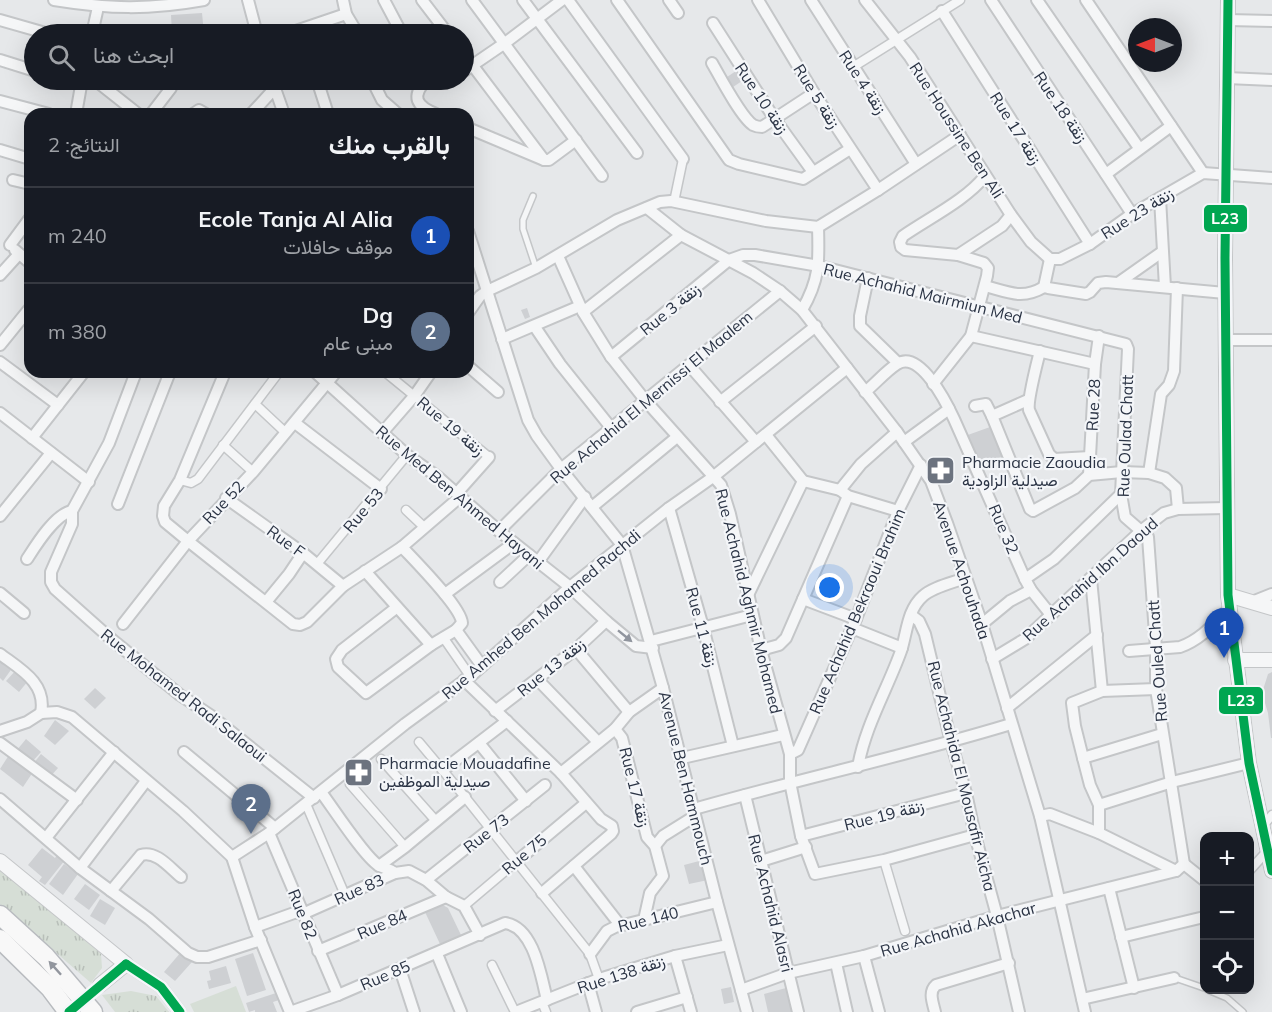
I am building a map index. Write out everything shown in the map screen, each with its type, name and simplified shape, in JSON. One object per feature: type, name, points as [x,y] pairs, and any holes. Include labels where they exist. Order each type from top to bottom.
[{"type":"highway","points":[[0,915],[46,957],[93,1012]]},
{"type":"highway","points":[[0,939],[50,988],[68,1012]]},
{"type":"street","points":[[54,0],[98,7],[120,4],[153,7],[204,0]]},
{"type":"street","points":[[248,0],[254,24]]},
{"type":"street","points":[[343,0],[345,14],[352,24]]},
{"type":"street","points":[[384,0],[397,24]]},
{"type":"street","points":[[422,0],[440,24]]},
{"type":"street","points":[[472,0],[602,176]]},
{"type":"street","points":[[523,0],[637,153]]},
{"type":"street","points":[[474,64],[505,44],[562,0]]},
{"type":"street","points":[[568,0],[683,159],[674,202]]},
{"type":"street","points":[[617,0],[727,157],[739,164],[801,179],[850,149]]},
{"type":"street","points":[[669,0],[678,13]]},
{"type":"street","name":"Rue 5 زنقة","points":[[758,0],[814,93],[878,190]]},
{"type":"street","name":"Rue 4 زنقة","points":[[811,0],[916,164]]},
{"type":"street","name":"Rue Houssine Ben Ali","points":[[865,0],[897,39],[1011,215],[1031,242],[1050,259]]},
{"type":"street","points":[[854,67],[960,0]]},
{"type":"street","name":"Rue 18 زنقة","points":[[991,0],[1132,214]]},
{"type":"street","points":[[1037,0],[1139,148]]},
{"type":"street","points":[[1086,0],[1203,173],[1272,177]]},
{"type":"street","points":[[1228,0],[1225,293],[1228,595],[1249,763],[1262,827],[1270,848],[1272,871]]},
{"type":"street","points":[[94,24],[98,7]]},
{"type":"street","name":"Rue 17 زنقة","points":[[942,11],[1090,244]]},
{"type":"street","points":[[316,24],[345,14]]},
{"type":"street","points":[[0,20],[24,27]]},
{"type":"street","points":[[1228,20],[1272,21]]},
{"type":"street","name":"Rue 10 زنقة","points":[[713,23],[774,118],[813,172]]},
{"type":"street","points":[[0,60],[24,68]]},
{"type":"street","points":[[712,63],[750,123],[756,127],[762,127],[814,93]]},
{"type":"street","points":[[474,75],[544,160]]},
{"type":"street","points":[[1227,78],[1272,80]]},
{"type":"street","points":[[77,108],[80,90]]},
{"type":"street","points":[[108,90],[130,108]]},
{"type":"street","points":[[156,108],[169,90]]},
{"type":"street","points":[[255,108],[269,90]]},
{"type":"street","points":[[275,90],[282,108]]},
{"type":"street","points":[[320,90],[326,108]]},
{"type":"street","points":[[377,90],[382,100],[391,108]]},
{"type":"street","points":[[419,90],[417,100],[423,108]]},
{"type":"street","points":[[0,101],[26,108]]},
{"type":"street","points":[[1106,174],[1171,126]]},
{"type":"street","points":[[474,131],[544,160],[549,160],[576,140]]},
{"type":"street","points":[[474,296],[536,268],[618,220],[660,202],[674,202],[766,221],[818,227],[960,135]]},
{"type":"street","points":[[0,150],[24,157]]},
{"type":"street","name":"Rue 23 زنقة","points":[[1050,259],[1060,259],[1090,244],[1132,214],[1203,173]]},
{"type":"street","points":[[933,384],[971,336],[988,271],[986,265],[981,261],[958,255],[905,250],[900,244],[901,238],[960,197],[985,176]]},
{"type":"street","points":[[13,180],[24,183]]},
{"type":"street","points":[[1160,198],[1165,287]]},
{"type":"street","name":"Avenue Achouhada","points":[[647,207],[681,235],[729,260],[780,291],[802,310],[897,432],[931,481],[982,624],[1040,816],[1085,1012]]},
{"type":"street","points":[[958,255],[1002,226],[1011,215]]},
{"type":"street","points":[[24,224],[5,245],[24,258]]},
{"type":"street","points":[[802,310],[814,287],[819,266],[818,227]]},
{"type":"street","points":[[502,339],[581,309],[681,235]]},
{"type":"street","points":[[1118,283],[1162,252]]},
{"type":"street","points":[[0,275],[19,254]]},
{"type":"street","points":[[474,254],[484,293],[502,339],[528,420],[561,469],[622,545]]},
{"type":"street","name":"Rue Achahid Mairmiun Med","points":[[729,260],[742,255],[755,255],[819,266],[979,308],[1117,340]]},
{"type":"street","name":"Rue Achahid Aghmir Mohamed","points":[[558,256],[581,309],[611,357],[645,400],[721,485],[752,615],[790,754],[790,782],[801,836],[815,874],[884,860]]},
{"type":"street","points":[[1044,287],[1050,259]]},
{"type":"street","name":"Rue 3 زنقة","points":[[611,357],[729,260]]},
{"type":"street","name":"Rue 32","points":[[868,278],[860,326],[898,363],[914,364],[925,372],[933,384],[949,409],[983,481],[1025,579],[1051,615]]},
{"type":"street","points":[[985,286],[1024,295],[1032,294],[1044,287],[1086,294],[1098,283],[1225,293]]},
{"type":"street","points":[[1149,473],[1161,394],[1169,385],[1174,371],[1177,288]]},
{"type":"street","name":"Rue Achahid El Mernissi El Maalem","points":[[499,531],[561,469],[780,291]]},
{"type":"street","points":[[474,306],[484,293]]},
{"type":"street","points":[[0,345],[24,316]]},
{"type":"street","points":[[720,402],[816,326]]},
{"type":"street","points":[[535,327],[560,364],[612,429]]},
{"type":"street","points":[[971,336],[1095,364]]},
{"type":"street","name":"Rue 28","points":[[1089,475],[1095,364],[1099,336]]},
{"type":"street","name":"Rue Oulad Chatt","points":[[1117,340],[1126,344],[1128,349],[1121,494],[1125,517],[1142,530]]},
{"type":"street","points":[[1225,340],[1272,340]]},
{"type":"street","points":[[1040,351],[1028,400],[1029,410],[1050,458],[1090,457]]},
{"type":"street","points":[[0,362],[58,405]]},
{"type":"street","points":[[865,392],[898,363]]},
{"type":"street","points":[[689,365],[756,442]]},
{"type":"street","name":"Rue Amhed Ben Mohamed Rachdi","points":[[232,857],[272,831],[405,724],[467,678],[570,587],[669,508],[713,477],[847,368]]},
{"type":"street","points":[[474,371],[498,392]]},
{"type":"street","points":[[32,438],[79,378]]},
{"type":"street","points":[[27,559],[59,518],[66,512],[72,511],[109,443],[134,378]]},
{"type":"street","points":[[118,504],[167,378]]},
{"type":"street","points":[[222,378],[180,480],[164,506],[163,516],[165,522],[293,624],[300,625],[308,622],[343,586],[402,547],[459,495],[489,457]]},
{"type":"street","points":[[180,480],[195,482],[274,378]]},
{"type":"street","name":"Rue Med Ben Ahmed Hayani","points":[[322,378],[382,433],[570,587],[636,646],[652,645]]},
{"type":"street","name":"Rue 52","points":[[123,624],[188,541],[226,498],[253,472],[331,378]]},
{"type":"street","name":"Rue 19 زنقة","points":[[393,378],[489,457]]},
{"type":"street","points":[[382,433],[415,395],[426,378]]},
{"type":"street","points":[[992,416],[1028,400]]},
{"type":"street","points":[[255,404],[286,432]]},
{"type":"street","points":[[975,406],[986,404],[1030,509],[1033,511],[1075,488],[1089,475],[1122,471],[1149,473],[1165,478],[1176,488],[1178,509]]},
{"type":"street","points":[[904,442],[949,409]]},
{"type":"street","points":[[0,413],[89,482]]},
{"type":"street","points":[[296,423],[381,489]]},
{"type":"street","points":[[761,650],[784,642],[844,493],[861,464],[897,432]]},
{"type":"street","points":[[766,435],[803,481],[898,511]]},
{"type":"street","points":[[592,507],[677,437]]},
{"type":"street","points":[[223,445],[253,472]]},
{"type":"street","points":[[0,516],[51,453]]},
{"type":"street","name":"Rue 53","points":[[317,564],[408,455]]},
{"type":"street","name":"Rue Achahid Bekraoui Brahim","points":[[790,754],[798,750],[854,623],[898,511],[921,465]]},
{"type":"street","points":[[748,595],[803,481]]},
{"type":"street","points":[[1025,579],[1054,559],[1121,494]]},
{"type":"street","points":[[500,582],[533,559],[585,497]]},
{"type":"street","name":"Rue F","points":[[226,498],[303,553],[343,586]]},
{"type":"street","name":"Rue 11 زنقة","points":[[669,508],[703,627],[733,746]]},
{"type":"street","name":"Rue Achahid Ibn Daoud","points":[[992,660],[1025,639],[1142,530],[1164,513],[1178,509],[1226,508]]},
{"type":"street","points":[[406,510],[424,527]]},
{"type":"street","name":"Rue Mohamed Radi Salaoui","points":[[72,511],[72,524],[51,572],[51,582],[55,589],[110,638],[314,798],[345,895]]},
{"type":"street","name":"Rue Ouled Chatt","points":[[1142,530],[1148,537],[1149,545],[1156,648],[1156,689],[1172,782],[1180,868]]},
{"type":"street","points":[[445,594],[514,543]]},
{"type":"street","name":"Avenue Ben Hammouch","points":[[622,545],[652,645],[747,1012]]},
{"type":"street","points":[[396,608],[339,652],[336,659],[337,665],[366,693],[461,626],[462,619],[445,594],[402,547]]},
{"type":"street","points":[[266,602],[303,553]]},
{"type":"street","points":[[365,571],[431,645]]},
{"type":"street","points":[[858,767],[862,744],[902,648],[905,627],[911,615],[924,595],[965,578]]},
{"type":"street","points":[[1091,579],[1102,691]]},
{"type":"street","points":[[982,624],[1010,601],[1031,590]]},
{"type":"street","points":[[0,593],[24,613]]},
{"type":"street","points":[[1252,602],[1272,594]]},
{"type":"street","points":[[1228,595],[1272,608]]},
{"type":"street","points":[[803,599],[902,648]]},
{"type":"street","points":[[1129,651],[1180,647],[1194,642],[1229,609]]},
{"type":"street","points":[[652,645],[703,627],[752,615]]},
{"type":"street","name":"Rue Achahida El Mousafir Aicha","points":[[911,615],[919,621],[925,634],[1009,963],[1019,1012]]},
{"type":"street","name":"Rue 13 زنقة","points":[[495,711],[538,680],[606,621]]},
{"type":"street","points":[[456,630],[482,666]]},
{"type":"street","points":[[1006,708],[1097,634]]},
{"type":"street","points":[[443,637],[467,678],[495,711],[561,773],[601,819],[612,826],[613,831],[542,893]]},
{"type":"street","points":[[576,649],[629,712]]},
{"type":"street","points":[[0,654],[26,673],[38,687],[42,700],[41,713]]},
{"type":"street","points":[[1235,660],[1272,660]]},
{"type":"street","points":[[538,680],[598,742]]},
{"type":"street","points":[[561,773],[615,729],[629,712],[663,688]]},
{"type":"street","points":[[1099,833],[1100,805],[1090,785],[1075,726],[1072,703],[1102,691],[1156,689]]},
{"type":"street","points":[[0,731],[27,722],[41,713],[57,712],[72,717],[183,811],[232,857],[255,927],[290,1012]]},
{"type":"street","points":[[443,771],[507,721]]},
{"type":"street","points":[[655,846],[663,836],[694,813],[745,795],[858,767],[1011,724]]},
{"type":"street","name":"Rue 17 زنقة","points":[[615,729],[622,738],[647,837],[655,846],[663,872],[662,880],[650,893],[644,920]]},
{"type":"street","points":[[1083,758],[1162,734]]},
{"type":"street","points":[[682,758],[783,735]]},
{"type":"street","points":[[419,742],[590,954],[599,979]]},
{"type":"street","points":[[479,742],[526,801]]},
{"type":"street","points":[[0,743],[76,800]]},
{"type":"street","points":[[46,838],[114,753]]},
{"type":"street","points":[[184,753],[272,831]]},
{"type":"street","points":[[381,759],[436,821]]},
{"type":"street","points":[[1100,805],[1172,782],[1249,763]]},
{"type":"street","points":[[80,868],[146,781]]},
{"type":"street","points":[[350,784],[405,847]]},
{"type":"street","name":"Rue 73","points":[[426,880],[545,785]]},
{"type":"street","name":"Rue 19 زنقة","points":[[801,836],[966,793]]},
{"type":"street","name":"Rue Achahid Alasri","points":[[745,795],[798,1012]]},
{"type":"street","name":"Rue 83","points":[[379,866],[465,797]]},
{"type":"street","points":[[314,798],[379,866],[389,868],[395,873],[409,871],[426,880],[446,897],[464,906],[480,935]]},
{"type":"street","points":[[0,799],[80,868],[188,953],[197,957],[218,954],[261,940]]},
{"type":"street","name":"Rue 75","points":[[464,906],[586,803]]},
{"type":"street","points":[[1040,816],[1050,814],[1200,878]]},
{"type":"street","points":[[1262,827],[1272,815]]},
{"type":"street","name":"Rue 82","points":[[272,831],[318,951],[338,995]]},
{"type":"street","points":[[905,931],[884,860],[975,835]]},
{"type":"street","points":[[761,861],[806,847]]},
{"type":"street","points":[[1254,866],[1270,848]]},
{"type":"street","points":[[111,891],[141,855],[146,853],[153,854],[181,877]]},
{"type":"street","points":[[0,861],[126,964],[161,987],[180,1012]]},
{"type":"street","points":[[574,866],[620,925]]},
{"type":"street","name":"Rue Achahid Akachar","points":[[741,990],[788,973],[864,956],[997,916],[1180,868]]},
{"type":"street","name":"Rue 83","points":[[255,927],[303,912],[395,873]]},
{"type":"street","points":[[1109,888],[1134,988]]},
{"type":"street","name":"Rue 84","points":[[318,951],[446,897]]},
{"type":"street","name":"Rue 140","points":[[590,954],[608,931],[620,925],[717,902]]},
{"type":"street","points":[[1121,937],[1200,918]]},
{"type":"street","name":"Rue 85","points":[[290,1012],[338,995],[505,923],[518,927],[538,959],[545,1005]]},
{"type":"street","name":"Rue 138 زنقة","points":[[515,1012],[545,1005],[599,979],[675,956],[728,945]]},
{"type":"street","points":[[437,954],[461,1012]]},
{"type":"street","points":[[675,956],[691,1012]]},
{"type":"street","points":[[864,956],[879,1012]]},
{"type":"street","points":[[836,963],[847,1012]]},
{"type":"street","points":[[935,1012],[931,994],[932,988],[936,985],[1009,963]]},
{"type":"street","points":[[100,985],[126,964]]},
{"type":"street","points":[[492,965],[515,1012]]},
{"type":"street","points":[[400,969],[414,1012]]},
{"type":"street","points":[[1082,999],[1174,978]]},
{"type":"street","points":[[588,983],[596,1012]]},
{"type":"street","points":[[637,1012],[687,997]]},
{"type":"lane","points":[[533,196],[523,220],[523,229],[536,268]]},
{"type":"lane","points":[[1174,978],[1200,987]]},
{"type":"lane","points":[[1218,994],[1227,998],[1243,1012]]},
{"type":"green space","points":[[0,868],[101,954],[102,968],[91,983],[0,904]]},
{"type":"green space","points":[[236,986],[246,1012],[194,1012],[190,1004]]},
{"type":"green space","points":[[131,991],[156,996],[169,1012],[115,1012],[102,995]]},
{"type":"building","points":[[202,13],[203,24],[171,24],[171,15]]},
{"type":"building","points":[[739,69],[745,79],[733,87],[727,77]]},
{"type":"building","points":[[527,308],[530,317],[525,319],[521,310]]},
{"type":"building","points":[[990,427],[1003,456],[979,468],[965,436]]},
{"type":"building","points":[[3,658],[13,667],[3,681],[0,678],[0,662]]},
{"type":"building","points":[[16,670],[28,681],[19,692],[6,681]]},
{"type":"building","points":[[1272,672],[1271,738],[1268,713],[1262,693],[1268,674]]},
{"type":"building","points":[[95,688],[106,698],[95,709],[84,699]]},
{"type":"building","points":[[55,720],[69,731],[55,745],[44,736]]},
{"type":"building","points":[[26,739],[41,752],[31,763],[17,750]]},
{"type":"building","points":[[41,754],[58,768],[50,777],[33,764]]},
{"type":"building","points":[[9,755],[33,772],[23,787],[0,769]]},
{"type":"building","points":[[42,848],[55,858],[58,854],[65,860],[45,885],[39,881],[42,877],[28,865]]},
{"type":"building","points":[[703,860],[708,880],[689,884],[684,865]]},
{"type":"building","points":[[64,864],[78,874],[63,895],[49,884]]},
{"type":"building","points":[[85,884],[100,895],[89,910],[74,899]]},
{"type":"building","points":[[100,899],[115,908],[105,925],[90,916]]},
{"type":"building","points":[[441,904],[448,908],[461,935],[440,944],[425,912]]},
{"type":"building","points":[[181,952],[192,962],[175,981],[164,972]]},
{"type":"building","points":[[253,953],[266,990],[247,996],[235,959]]},
{"type":"building","points":[[226,966],[231,983],[209,989],[207,981],[211,980],[209,971]]},
{"type":"building","points":[[731,987],[734,1002],[724,1004],[721,989]]},
{"type":"building","points":[[786,988],[792,1012],[768,1012],[764,994]]},
{"type":"building","points":[[276,993],[279,1000],[273,1002],[277,1012],[255,1012],[255,1010],[249,1012],[246,1003]]},
{"type":"transit line","name":"L23","points":[[1228,0],[1225,258],[1228,595],[1249,763],[1272,871]]},
{"type":"transit line","name":"L23","points":[[126,964],[161,987],[180,1012]]},
{"type":"transit line","name":"L23","points":[[69,1012],[126,964]]},
{"type":"place","name":"Pharmacie Zaoudia صيدلية الزاودية","points":[[941,471]]},
{"type":"place","name":"Ecole Tanja Al Alia","points":[[1224,658]]},
{"type":"place","name":"Pharmacie Mouadafine صيدلية الموظفين","points":[[358,772]]},
{"type":"place","name":"Dg","points":[[251,834]]}]
